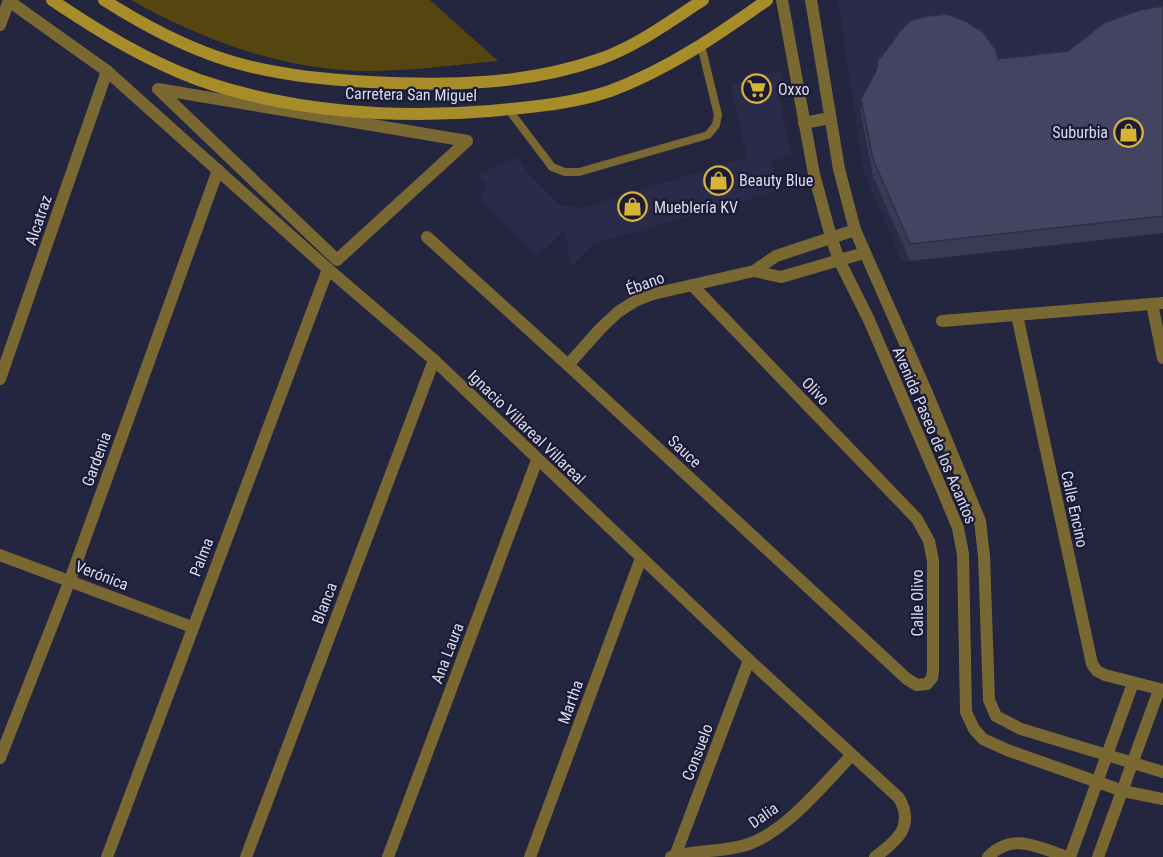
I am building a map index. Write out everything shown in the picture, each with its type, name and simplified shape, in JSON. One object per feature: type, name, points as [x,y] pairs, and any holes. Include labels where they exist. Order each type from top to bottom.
[{"type":"main road","name":"Carretera San Miguel","points":[[52,0],[111,38],[164,66],[239,92],[337,110],[448,114],[577,100],[610,91],[645,76],[701,45],[767,0]]},
{"type":"main road","name":"Carretera San Miguel","points":[[104,0],[134,19],[179,41],[247,66],[284,74],[339,80],[401,84],[453,84],[500,81],[574,68],[636,43],[703,0]]},
{"type":"street","name":"Avenida Paseo de los Acantos","points":[[782,0],[814,174],[831,237],[839,260],[869,320],[958,528],[963,554],[965,698],[969,723],[978,734],[993,744],[1123,791],[1163,799]]},
{"type":"street","name":"Avenida Paseo de los Acantos","points":[[811,0],[830,118],[847,204],[855,230],[927,393],[980,521],[984,556],[988,681],[992,709],[996,716],[1010,724],[1163,772]]},
{"type":"street","points":[[0,25],[9,1]]},
{"type":"street","name":"Ignacio Villareal Villareal","points":[[9,1],[107,71],[434,360],[749,660],[899,798],[904,807],[906,822],[900,835],[875,857]]},
{"type":"street","name":"Alcatraz","points":[[0,380],[107,71]]},
{"type":"street","points":[[158,89],[238,102],[467,141],[337,260],[158,89]]},
{"type":"street","points":[[804,123],[830,118]]},
{"type":"street","name":"Gardenia","points":[[0,758],[70,580],[218,170]]},
{"type":"street","name":"Ébano","points":[[568,365],[600,328],[635,301],[653,294],[754,271],[776,256],[855,230]]},
{"type":"street","name":"Sauce","points":[[427,237],[907,680],[922,685]]},
{"type":"street","name":"Ébano","points":[[754,271],[781,277],[864,253]]},
{"type":"street","name":"Palma","points":[[107,857],[328,268]]},
{"type":"street","name":"Olivo","points":[[692,285],[916,519]]},
{"type":"street","points":[[942,321],[1157,303],[1163,358]]},
{"type":"street","name":"Calle Encino","points":[[1017,315],[1092,664],[1097,671],[1105,675],[1161,690],[1098,857]]},
{"type":"street","name":"Blanca","points":[[246,857],[434,360]]},
{"type":"street","name":"Ana Laura","points":[[388,857],[537,460]]},
{"type":"street","name":"Calle Olivo","points":[[916,519],[929,541],[934,579],[933,671],[930,681],[922,685]]},
{"type":"street","name":"Verónica","points":[[0,555],[192,627]]},
{"type":"street","name":"Martha","points":[[530,857],[641,558]]},
{"type":"street","name":"Consuelo","points":[[673,856],[749,660]]},
{"type":"street","points":[[988,857],[1001,847],[1016,842],[1069,857],[1133,683]]},
{"type":"street","name":"Dalia","points":[[673,856],[732,849],[750,844],[768,835],[781,826],[851,756]]},
{"type":"lane","points":[[508,109],[552,166],[565,172],[579,172],[708,135],[716,124],[718,115],[701,45]]},
{"type":"shaded area","points":[[131,0],[430,0],[498,61],[382,71],[304,65],[274,59],[215,40]]},
{"type":"shaded area","points":[[838,0],[1163,0],[1163,233],[902,262],[863,170]]},
{"type":"shaded area","points":[[781,70],[786,90],[778,92],[792,156],[772,161],[778,191],[593,244],[571,267],[565,231],[537,256],[480,199],[487,185],[477,174],[518,157],[528,174],[560,205],[582,208],[747,157],[730,85]]},
{"type":"building","points":[[1163,6],[1163,216],[910,244],[873,159],[861,99],[877,69],[878,59],[911,20],[947,14],[967,22],[983,32],[996,50],[998,59],[1068,51],[1104,23],[1140,10]]},
{"type":"place","name":"Oxxo","points":[[757,89]]},
{"type":"place","name":"Suburbia","points":[[1129,132]]},
{"type":"place","name":"Beauty Blue","points":[[718,180]]},
{"type":"place","name":"Mueblería KV","points":[[633,207]]}]
